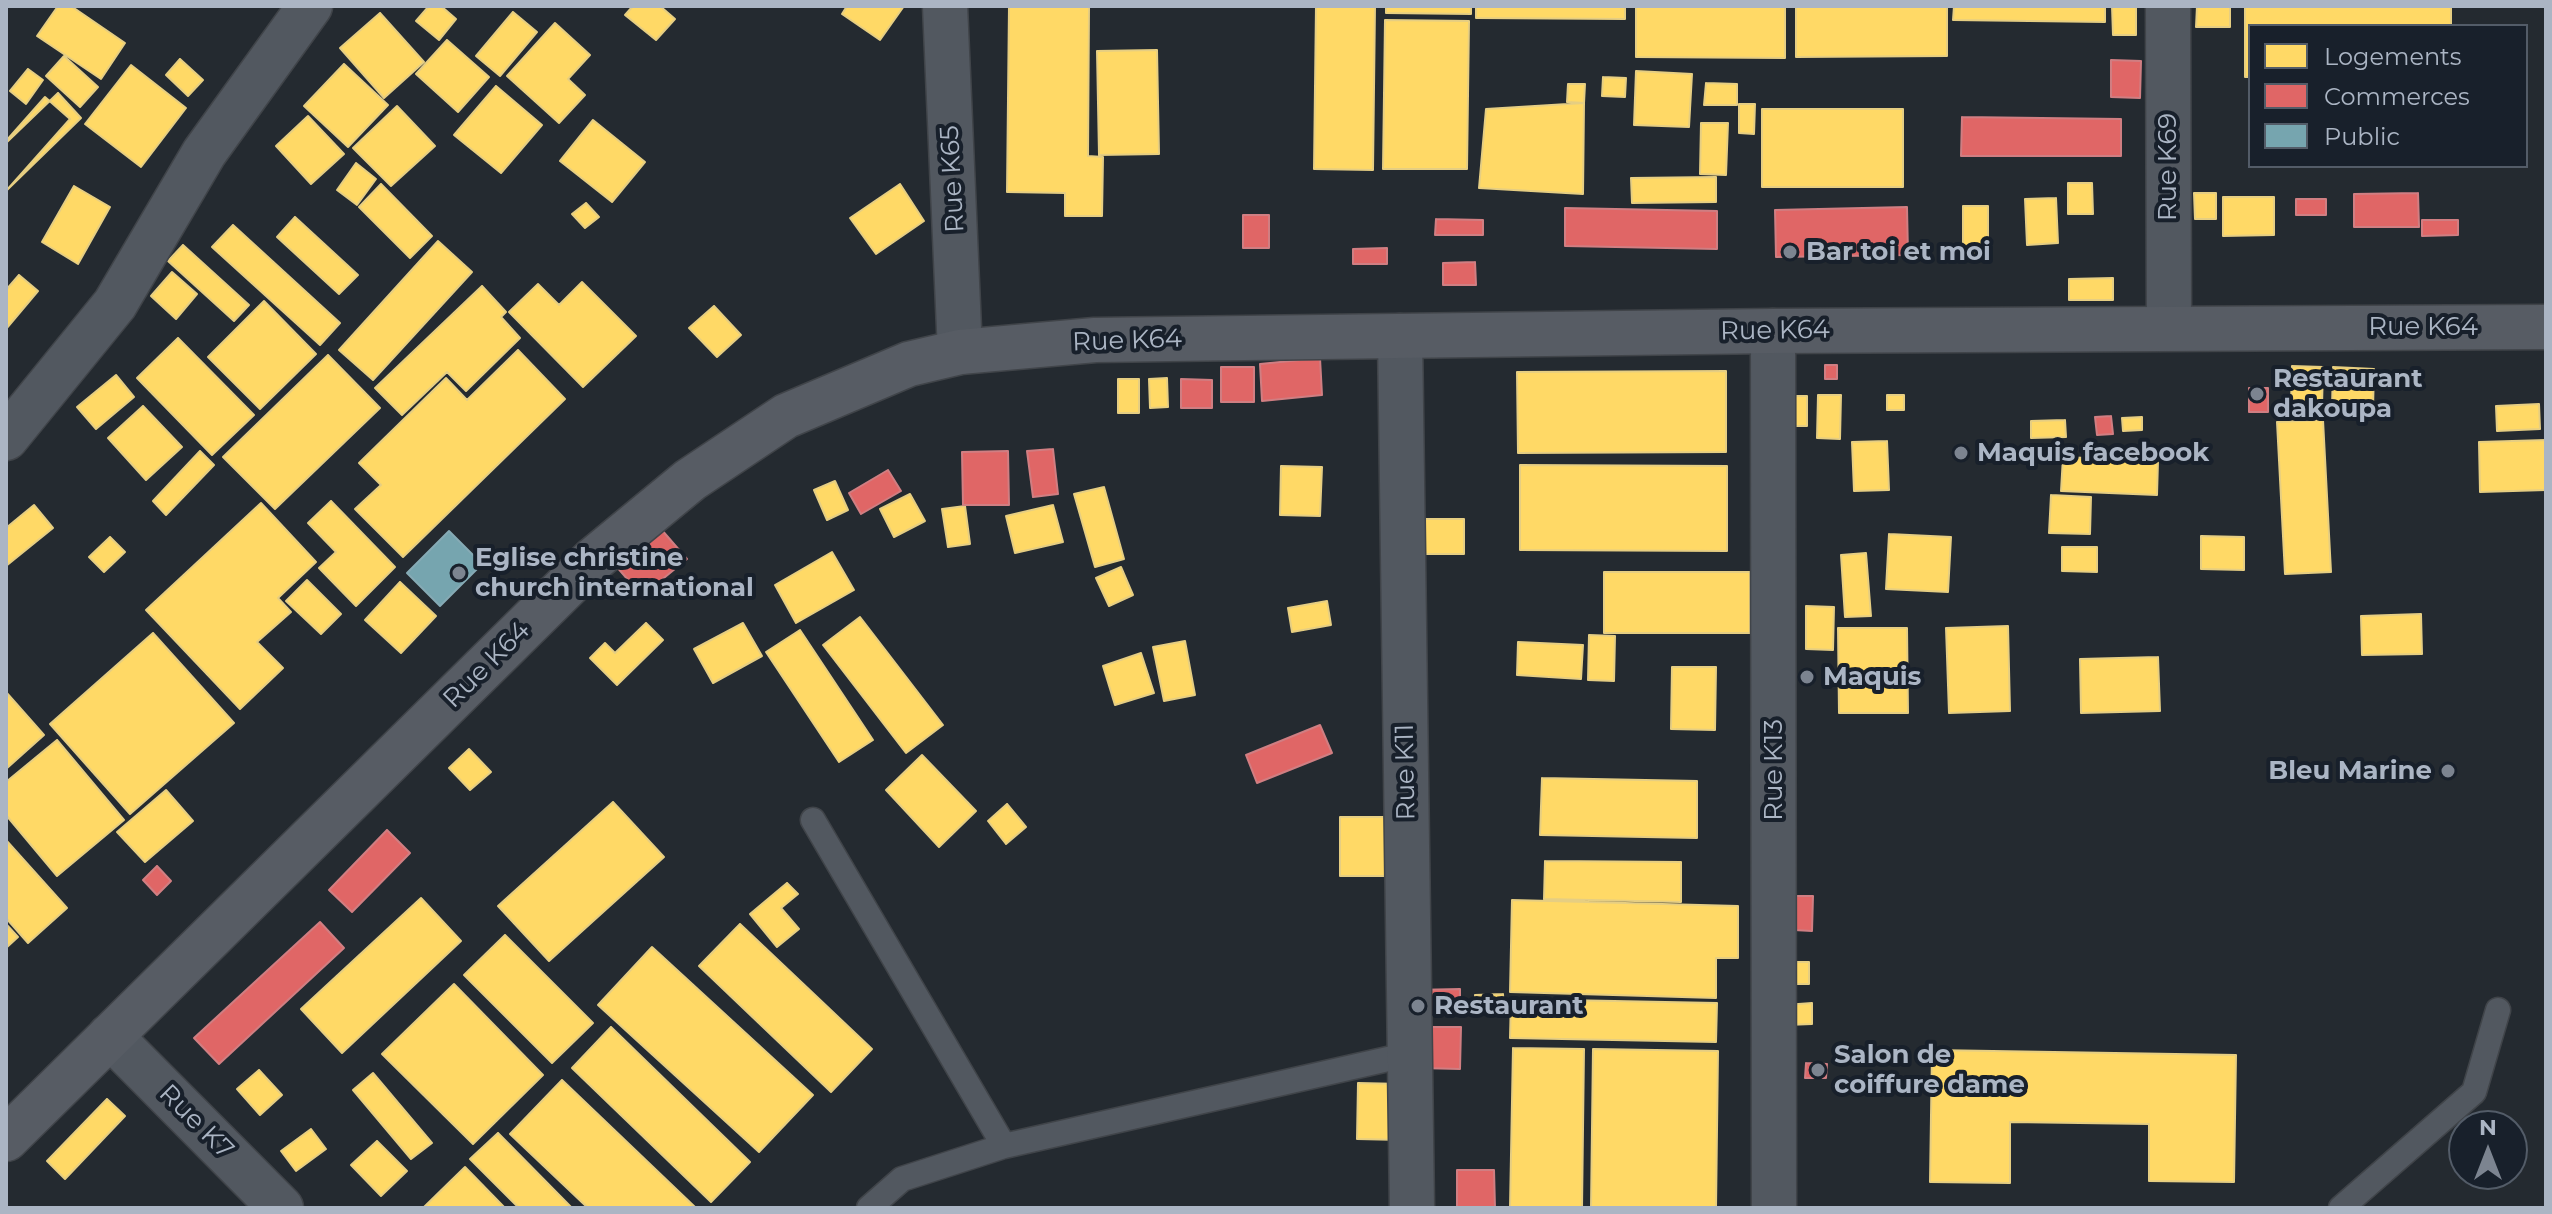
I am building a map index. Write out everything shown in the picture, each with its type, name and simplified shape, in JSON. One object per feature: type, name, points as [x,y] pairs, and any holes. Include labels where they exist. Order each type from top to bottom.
[{"type":"street","points":[[6,438],[115,304],[204,153],[310,6]]},
{"type":"street","name":"Rue K65","points":[[945,6],[960,352]]},
{"type":"street","name":"Rue K69","points":[[2168,6],[2169,328]]},
{"type":"street","name":"Rue K64","points":[[6,1139],[593,560],[690,480],[786,416],[909,364],[960,352],[1095,340],[1773,331],[2546,327]]},
{"type":"street","name":"Rue K13","points":[[1773,331],[1774,1208]]},
{"type":"street","name":"Rue K11","points":[[1400,336],[1412,1208]]},
{"type":"street","name":"Rue K7","points":[[110,1036],[281,1208]]},
{"type":"lane","points":[[813,820],[1004,1146]]},
{"type":"lane","points":[[2341,1208],[2474,1092],[2498,1010]]},
{"type":"lane","points":[[869,1208],[902,1179],[1004,1146],[1410,1054]]},
{"type":"building: Logements","points":[[58,6],[71,6],[125,43],[101,79],[37,36]]},
{"type":"building: Logements","points":[[429,6],[441,6],[456,19],[439,40],[416,21]]},
{"type":"building: Logements","points":[[633,6],[660,6],[675,19],[656,40],[625,15]]},
{"type":"building: Logements","points":[[847,6],[904,6],[880,40],[842,14]]},
{"type":"building: Logements","points":[[1009,6],[1089,6],[1088,156],[1103,157],[1102,216],[1065,216],[1065,193],[1007,192]]},
{"type":"building: Logements","points":[[1316,6],[1375,6],[1373,170],[1314,169]]},
{"type":"building: Logements","points":[[1386,6],[1471,6],[1471,14],[1386,13]]},
{"type":"building: Logements","points":[[1476,6],[1625,6],[1625,19],[1476,18]]},
{"type":"building: Logements","points":[[1636,6],[1785,6],[1785,58],[1636,57]]},
{"type":"building: Logements","points":[[1796,6],[1947,6],[1947,56],[1796,57]]},
{"type":"building: Logements","points":[[1954,6],[2105,6],[2105,22],[1953,20]]},
{"type":"building: Logements","points":[[2112,6],[2136,6],[2136,35],[2113,35]]},
{"type":"building: Logements","points":[[2197,6],[2230,6],[2230,27],[2196,27]]},
{"type":"building: Logements","points":[[2245,6],[2451,6],[2451,24],[2248,24],[2248,77],[2245,77]]},
{"type":"building: Logements","points":[[513,12],[537,32],[500,76],[476,56]]},
{"type":"building: Logements","points":[[380,13],[424,62],[384,98],[340,48]]},
{"type":"building: Logements","points":[[1385,20],[1469,21],[1467,169],[1383,169]]},
{"type":"building: Logements","points":[[555,23],[590,55],[568,79],[585,95],[559,123],[507,76]]},
{"type":"building: Logements","points":[[447,40],[489,77],[458,112],[416,74]]},
{"type":"building: Logements","points":[[1157,50],[1159,154],[1099,155],[1097,51]]},
{"type":"building: Logements","points":[[64,56],[98,87],[80,107],[46,76]]},
{"type":"building: Logements","points":[[180,59],[203,80],[188,96],[166,75]]},
{"type":"building: Logements","points":[[344,64],[388,105],[348,147],[304,106]]},
{"type":"building: Logements","points":[[131,65],[186,108],[141,167],[85,124]]},
{"type":"building: Logements","points":[[28,69],[43,80],[26,104],[10,91]]},
{"type":"building: Logements","points":[[1636,71],[1692,74],[1689,127],[1634,125]]},
{"type":"building: Logements","points":[[1603,77],[1626,78],[1625,97],[1602,96]]},
{"type":"building: Logements","points":[[1706,83],[1737,84],[1737,105],[1704,105]]},
{"type":"building: Logements","points":[[1568,84],[1585,84],[1584,103],[1567,102]]},
{"type":"building: Logements","points":[[496,86],[542,125],[501,173],[454,135]]},
{"type":"building: Logements","points":[[58,93],[81,118],[6,191],[6,143]]},
{"type":"building: Logements","points":[[45,97],[70,119],[6,191],[6,141]]},
{"type":"building: Logements","points":[[1584,103],[1583,194],[1479,188],[1486,109]]},
{"type":"building: Logements","points":[[1739,104],[1755,104],[1754,134],[1739,133]]},
{"type":"building: Logements","points":[[397,106],[435,146],[391,186],[353,148]]},
{"type":"building: Logements","points":[[1762,109],[1903,109],[1903,187],[1762,187]]},
{"type":"building: Logements","points":[[308,116],[344,154],[311,184],[276,146]]},
{"type":"building: Logements","points":[[593,120],[645,162],[612,202],[560,161]]},
{"type":"building: Logements","points":[[1701,123],[1728,123],[1726,175],[1700,174]]},
{"type":"building: Logements","points":[[356,163],[376,179],[357,205],[337,190]]},
{"type":"building: Logements","points":[[1716,177],[1716,202],[1632,203],[1631,178]]},
{"type":"building: Logements","points":[[2068,183],[2092,183],[2093,214],[2068,214]]},
{"type":"building: Logements","points":[[381,184],[432,236],[410,258],[359,207]]},
{"type":"building: Logements","points":[[900,184],[924,221],[876,254],[850,218]]},
{"type":"building: Logements","points":[[74,186],[110,207],[78,264],[42,242]]},
{"type":"building: Logements","points":[[2194,193],[2216,193],[2216,219],[2195,219]]},
{"type":"building: Logements","points":[[2223,197],[2274,197],[2274,235],[2223,236]]},
{"type":"building: Logements","points":[[2056,198],[2058,243],[2027,245],[2025,199]]},
{"type":"building: Logements","points":[[586,203],[599,217],[585,228],[572,214]]},
{"type":"building: Logements","points":[[1963,206],[1988,206],[1988,259],[1963,259]]},
{"type":"building: Logements","points":[[295,217],[358,275],[339,294],[277,237]]},
{"type":"building: Logements","points":[[233,225],[340,323],[320,345],[212,247]]},
{"type":"building: Logements","points":[[438,241],[472,272],[373,380],[339,350]]},
{"type":"building: Logements","points":[[183,245],[249,305],[234,321],[168,261]]},
{"type":"building: Logements","points":[[172,272],[197,294],[176,319],[151,296]]},
{"type":"building: Logements","points":[[19,275],[38,291],[6,329],[6,290]]},
{"type":"building: Logements","points":[[2113,278],[2113,300],[2069,300],[2069,279]]},
{"type":"building: Logements","points":[[582,282],[636,336],[583,387],[509,312],[538,284],[559,305]]},
{"type":"building: Logements","points":[[482,286],[506,312],[501,317],[520,338],[466,391],[447,372],[402,415],[375,388]]},
{"type":"building: Logements","points":[[264,301],[316,354],[260,409],[208,357]]},
{"type":"building: Logements","points":[[714,306],[741,335],[717,357],[689,328]]},
{"type":"building: Logements","points":[[178,338],[254,415],[212,455],[137,378]]},
{"type":"building: Logements","points":[[518,350],[565,399],[403,557],[355,509],[381,485],[359,463],[446,378],[467,400]]},
{"type":"building: Logements","points":[[328,355],[380,408],[275,509],[223,457]]},
{"type":"building: Logements","points":[[2292,366],[2323,367],[2322,406],[2291,405]]},
{"type":"building: Logements","points":[[2333,367],[2374,369],[2373,409],[2332,408]]},
{"type":"building: Logements","points":[[1726,371],[1726,452],[1518,453],[1517,372]]},
{"type":"building: Logements","points":[[116,375],[134,397],[96,429],[77,407]]},
{"type":"building: Logements","points":[[1167,378],[1168,407],[1150,408],[1149,379]]},
{"type":"building: Logements","points":[[1118,379],[1139,379],[1139,413],[1118,413]]},
{"type":"building: Logements","points":[[1818,395],[1841,395],[1840,439],[1817,438]]},
{"type":"building: Logements","points":[[1887,395],[1904,395],[1904,410],[1887,410]]},
{"type":"building: Logements","points":[[1786,396],[1807,396],[1807,426],[1786,426]]},
{"type":"building: Logements","points":[[2539,404],[2540,429],[2497,431],[2496,406]]},
{"type":"building: Logements","points":[[143,406],[182,447],[146,480],[108,438]]},
{"type":"building: Logements","points":[[2142,417],[2142,430],[2123,431],[2122,418]]},
{"type":"building: Logements","points":[[2065,420],[2066,437],[2031,438],[2031,421]]},
{"type":"building: Logements","points":[[2323,420],[2331,572],[2285,574],[2277,422]]},
{"type":"building: Logements","points":[[2546,440],[2546,490],[2480,492],[2479,442]]},
{"type":"building: Logements","points":[[1887,441],[1889,490],[1854,491],[1852,442]]},
{"type":"building: Logements","points":[[200,451],[214,465],[166,515],[153,501]]},
{"type":"building: Logements","points":[[2063,457],[2158,461],[2157,495],[2061,491]]},
{"type":"building: Logements","points":[[1520,465],[1727,466],[1727,551],[1520,550]]},
{"type":"building: Logements","points":[[1281,466],[1322,467],[1320,516],[1280,515]]},
{"type":"building: Logements","points":[[835,481],[848,510],[827,520],[814,490]]},
{"type":"building: Logements","points":[[1104,487],[1124,559],[1095,567],[1074,494]]},
{"type":"building: Logements","points":[[910,494],[925,521],[894,537],[880,509]]},
{"type":"building: Logements","points":[[2051,495],[2091,497],[2090,534],[2049,533]]},
{"type":"building: Logements","points":[[331,501],[395,567],[356,606],[319,568],[336,552],[308,523]]},
{"type":"building: Logements","points":[[261,503],[316,562],[278,598],[291,612],[257,642],[283,668],[240,709],[146,610]]},
{"type":"building: Logements","points":[[34,505],[53,528],[6,566],[6,528]]},
{"type":"building: Logements","points":[[1053,505],[1063,542],[1015,553],[1006,516]]},
{"type":"building: Logements","points":[[965,506],[970,544],[948,547],[942,509]]},
{"type":"building: Logements","points":[[1423,519],[1464,519],[1464,554],[1423,554]]},
{"type":"building: Logements","points":[[1889,534],[1951,537],[1948,592],[1886,589]]},
{"type":"building: Logements","points":[[2201,536],[2244,537],[2244,570],[2201,569]]},
{"type":"building: Logements","points":[[110,537],[125,552],[104,572],[89,557]]},
{"type":"building: Logements","points":[[2062,547],[2097,547],[2097,572],[2062,571]]},
{"type":"building: Logements","points":[[832,552],[854,590],[796,623],[775,585]]},
{"type":"building: Logements","points":[[1866,553],[1871,616],[1845,617],[1841,555]]},
{"type":"building: Logements","points":[[1121,567],[1133,595],[1109,606],[1096,578]]},
{"type":"building: Logements","points":[[1604,572],[1750,572],[1750,633],[1604,633]]},
{"type":"building: Logements","points":[[307,580],[341,614],[321,634],[286,601]]},
{"type":"building: Logements","points":[[400,582],[436,616],[401,653],[365,620]]},
{"type":"building: Logements","points":[[1327,601],[1331,625],[1292,632],[1288,608]]},
{"type":"building: Logements","points":[[1806,606],[1834,607],[1833,650],[1806,649]]},
{"type":"building: Logements","points":[[2421,614],[2422,654],[2362,655],[2361,616]]},
{"type":"building: Logements","points":[[860,617],[943,725],[906,753],[823,645]]},
{"type":"building: Logements","points":[[646,623],[663,640],[617,685],[590,658],[605,643],[615,653]]},
{"type":"building: Logements","points":[[743,623],[762,656],[713,683],[694,649]]},
{"type":"building: Logements","points":[[2008,626],[2010,711],[1949,713],[1946,628]]},
{"type":"building: Logements","points":[[1838,628],[1907,628],[1908,713],[1839,713]]},
{"type":"building: Logements","points":[[800,630],[873,740],[839,762],[766,652]]},
{"type":"building: Logements","points":[[153,633],[234,723],[130,814],[50,724]]},
{"type":"building: Logements","points":[[1589,635],[1615,636],[1614,681],[1588,680]]},
{"type":"building: Logements","points":[[1185,641],[1195,695],[1164,701],[1153,647]]},
{"type":"building: Logements","points":[[1518,642],[1583,645],[1581,679],[1517,675]]},
{"type":"building: Logements","points":[[1141,653],[1154,693],[1115,705],[1103,666]]},
{"type":"building: Logements","points":[[2158,657],[2160,711],[2081,713],[2080,659]]},
{"type":"building: Logements","points":[[1672,667],[1716,667],[1715,730],[1671,729]]},
{"type":"building: Logements","points":[[6,692],[44,735],[6,769]]},
{"type":"building: Logements","points":[[57,740],[124,820],[57,876],[6,815],[6,782]]},
{"type":"building: Logements","points":[[469,749],[491,772],[470,790],[449,768]]},
{"type":"building: Logements","points":[[922,755],[976,811],[939,847],[886,790]]},
{"type":"building: Logements","points":[[1542,778],[1697,781],[1697,838],[1540,835]]},
{"type":"building: Logements","points":[[166,790],[193,821],[145,862],[117,832]]},
{"type":"building: Logements","points":[[613,802],[664,857],[549,961],[498,906]]},
{"type":"building: Logements","points":[[1007,804],[1026,827],[1006,844],[988,821]]},
{"type":"building: Logements","points":[[1340,817],[1385,817],[1385,876],[1340,876]]},
{"type":"building: Logements","points":[[6,840],[67,908],[28,943],[6,918]]},
{"type":"building: Logements","points":[[1545,861],[1681,862],[1681,902],[1544,899]]},
{"type":"building: Logements","points":[[787,883],[798,894],[781,908],[799,929],[777,947],[750,914]]},
{"type":"building: Logements","points":[[421,898],[461,941],[342,1053],[301,1009]]},
{"type":"building: Logements","points":[[1512,900],[1738,906],[1738,958],[1716,958],[1716,998],[1510,992]]},
{"type":"building: Logements","points":[[6,924],[18,937],[6,948]]},
{"type":"building: Logements","points":[[740,924],[872,1049],[831,1092],[699,966]]},
{"type":"building: Logements","points":[[505,935],[593,1023],[552,1063],[464,975]]},
{"type":"building: Logements","points":[[652,947],[813,1095],[759,1152],[598,1005]]},
{"type":"building: Logements","points":[[1782,962],[1809,962],[1809,984],[1782,984]]},
{"type":"building: Logements","points":[[454,984],[543,1075],[473,1144],[382,1054]]},
{"type":"building: Logements","points":[[1503,994],[1504,1010],[1476,1011],[1475,995]]},
{"type":"building: Logements","points":[[1511,999],[1717,1003],[1716,1042],[1510,1038]]},
{"type":"building: Logements","points":[[1812,1003],[1812,1024],[1786,1025],[1785,1005]]},
{"type":"building: Logements","points":[[611,1027],[750,1162],[711,1202],[572,1068]]},
{"type":"building: Logements","points":[[1513,1048],[1584,1049],[1582,1208],[1510,1208]]},
{"type":"building: Logements","points":[[1593,1049],[1718,1051],[1716,1208],[1591,1208]]},
{"type":"building: Logements","points":[[1932,1050],[2236,1055],[2234,1182],[2149,1181],[2149,1124],[2010,1122],[2010,1183],[1930,1182]]},
{"type":"building: Logements","points":[[259,1070],[282,1095],[260,1115],[237,1089]]},
{"type":"building: Logements","points":[[373,1073],[432,1143],[411,1159],[353,1090]]},
{"type":"building: Logements","points":[[562,1080],[696,1208],[588,1208],[510,1134]]},
{"type":"building: Logements","points":[[1358,1083],[1403,1084],[1402,1140],[1357,1139]]},
{"type":"building: Logements","points":[[107,1099],[125,1116],[65,1179],[47,1161]]},
{"type":"building: Logements","points":[[311,1129],[326,1149],[296,1171],[281,1151]]},
{"type":"building: Logements","points":[[498,1133],[572,1208],[519,1208],[470,1159]]},
{"type":"building: Logements","points":[[377,1141],[407,1171],[381,1196],[351,1165]]},
{"type":"building: Logements","points":[[465,1167],[505,1208],[423,1208]]},
{"type":"building: Commerces","points":[[2111,60],[2141,61],[2140,98],[2111,97]]},
{"type":"building: Commerces","points":[[1962,117],[2121,119],[2121,156],[1961,156]]},
{"type":"building: Commerces","points":[[2418,193],[2419,227],[2354,227],[2354,194]]},
{"type":"building: Commerces","points":[[2296,199],[2326,199],[2326,215],[2296,215]]},
{"type":"building: Commerces","points":[[1907,207],[1908,255],[1776,257],[1775,210]]},
{"type":"building: Commerces","points":[[1565,208],[1717,211],[1717,249],[1565,246]]},
{"type":"building: Commerces","points":[[1243,215],[1269,215],[1269,248],[1243,248]]},
{"type":"building: Commerces","points":[[1436,219],[1483,220],[1483,235],[1435,235]]},
{"type":"building: Commerces","points":[[2422,220],[2458,220],[2458,235],[2422,236]]},
{"type":"building: Commerces","points":[[1387,248],[1387,264],[1353,264],[1353,249]]},
{"type":"building: Commerces","points":[[1475,262],[1476,285],[1443,285],[1443,263]]},
{"type":"building: Commerces","points":[[1320,358],[1322,395],[1262,401],[1260,364]]},
{"type":"building: Commerces","points":[[1825,365],[1837,365],[1837,379],[1825,379]]},
{"type":"building: Commerces","points":[[1221,367],[1254,367],[1254,402],[1221,402]]},
{"type":"building: Commerces","points":[[1181,379],[1212,380],[1212,408],[1181,408]]},
{"type":"building: Commerces","points":[[2249,388],[2268,388],[2268,412],[2249,412]]},
{"type":"building: Commerces","points":[[2111,416],[2113,434],[2097,435],[2095,417]]},
{"type":"building: Commerces","points":[[1053,449],[1058,494],[1033,497],[1027,451]]},
{"type":"building: Commerces","points":[[1008,451],[1009,505],[963,505],[962,452]]},
{"type":"building: Commerces","points":[[888,470],[901,491],[861,514],[849,493]]},
{"type":"building: Commerces","points":[[661,529],[687,559],[642,596],[616,566]]},
{"type":"building: Commerces","points":[[1320,725],[1332,753],[1257,783],[1246,755]]},
{"type":"building: Commerces","points":[[387,830],[410,853],[352,912],[329,890]]},
{"type":"building: Commerces","points":[[157,866],[171,881],[157,895],[143,880]]},
{"type":"building: Commerces","points":[[1796,896],[1813,896],[1812,931],[1794,930]]},
{"type":"building: Commerces","points":[[320,922],[344,948],[219,1064],[194,1038]]},
{"type":"building: Commerces","points":[[1460,989],[1460,1013],[1414,1013],[1414,990]]},
{"type":"building: Commerces","points":[[1420,1027],[1461,1027],[1460,1069],[1419,1068]]},
{"type":"building: Commerces","points":[[1806,1063],[1827,1064],[1826,1078],[1805,1078]]},
{"type":"building: Commerces","points":[[1457,1170],[1494,1170],[1495,1208],[1457,1208]]},
{"type":"building: Public","points":[[449,531],[482,564],[440,606],[407,573]]},
{"type":"place","name":"Bar toi et moi","points":[[1790,252]]},
{"type":"place","name":"Restaurant dakoupa","points":[[2257,394]]},
{"type":"place","name":"Maquis facebook","points":[[1961,453]]},
{"type":"place","name":"Eglise christine church international","points":[[459,573]]},
{"type":"place","name":"Maquis","points":[[1807,677]]},
{"type":"place","name":"Bleu Marine","points":[[2448,771]]},
{"type":"place","name":"Restaurant","points":[[1418,1006]]},
{"type":"place","name":"Salon de coiffure dame","points":[[1818,1070]]}]
